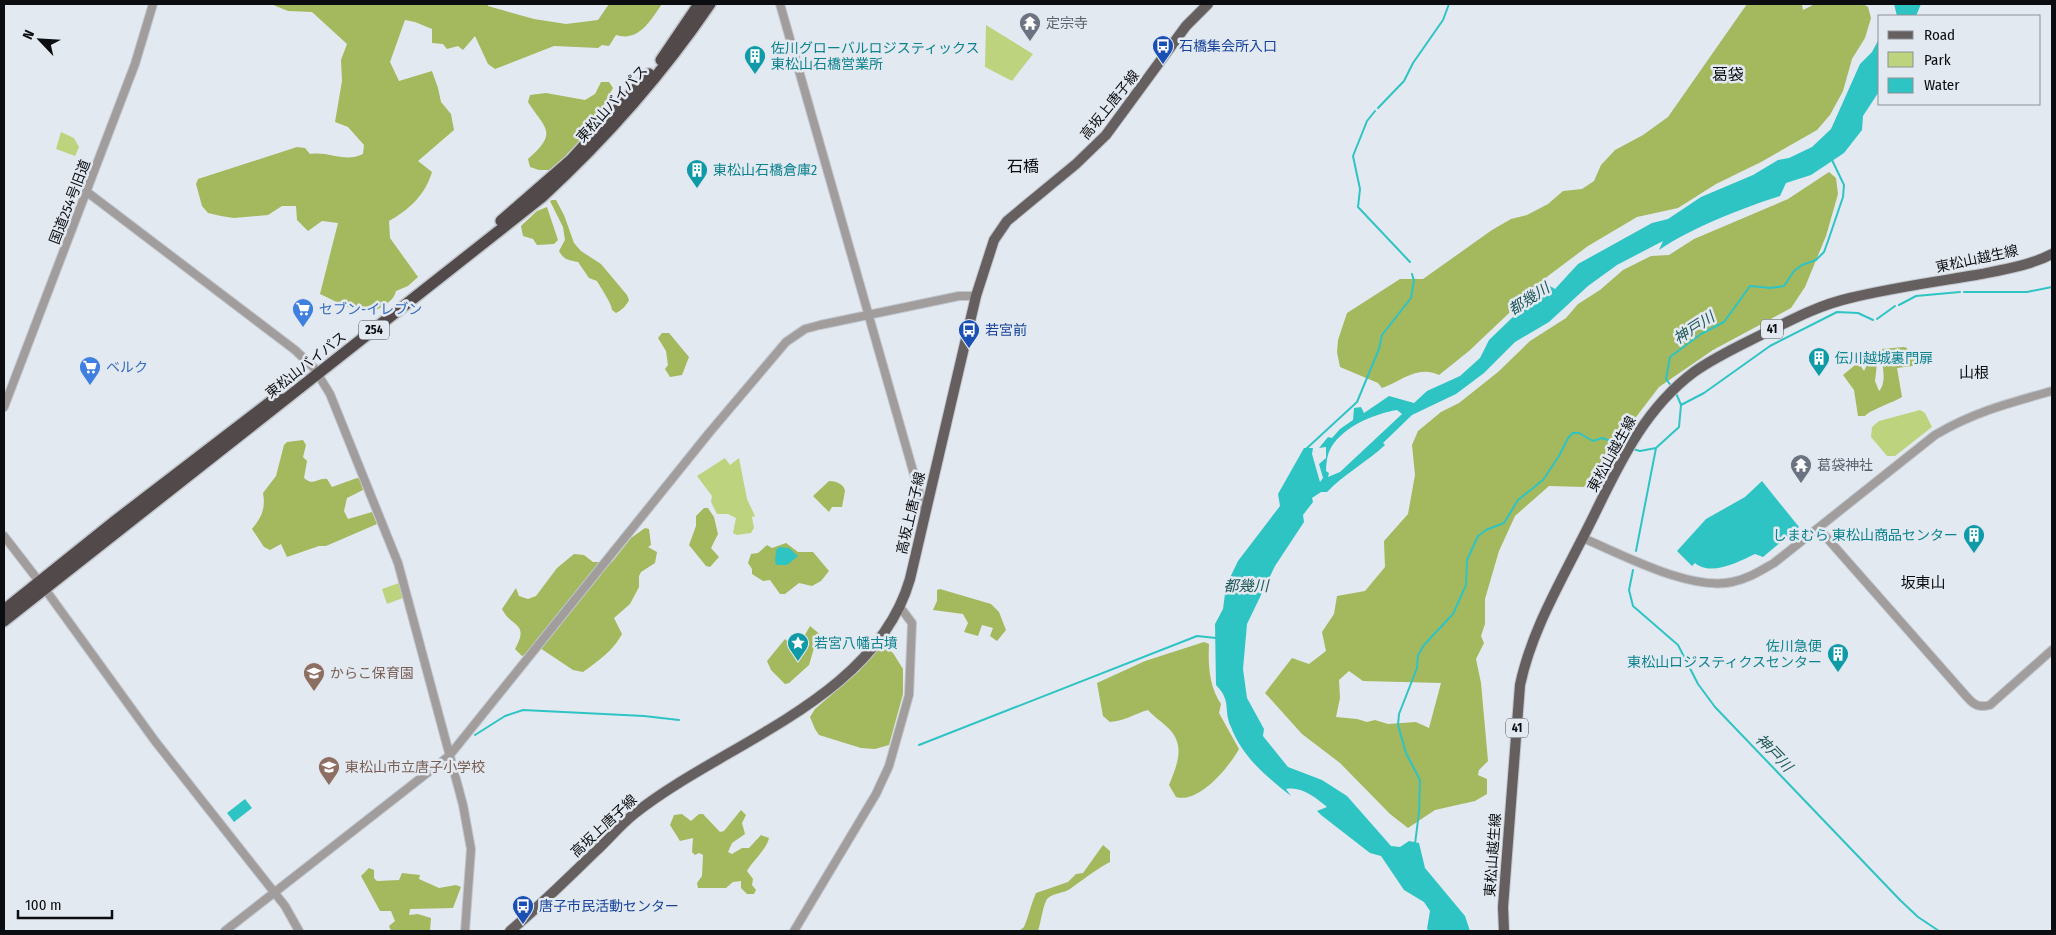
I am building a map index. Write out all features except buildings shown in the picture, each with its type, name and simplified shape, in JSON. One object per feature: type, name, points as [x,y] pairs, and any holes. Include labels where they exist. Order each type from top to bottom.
[{"type":"highway","name":"東松山バイパス","points":[[4,621],[42,586],[316,371],[506,218],[571,160],[652,70],[699,4]]},
{"type":"highway","name":"東松山バイパス","points":[[316,371],[511,223],[584,158],[642,96],[710,4]]},
{"type":"highway","name":"東松山バイパス","points":[[4,610],[42,586]]},
{"type":"main road","name":"高坂上唐子線","points":[[510,931],[633,814],[676,785],[796,713],[830,688],[870,648],[900,607],[910,579],[976,296],[989,251],[1008,221],[1076,164],[1106,135],[1186,26],[1208,4]]},
{"type":"main road","name":"東松山越生線","points":[[1504,931],[1504,898],[1520,685],[1534,636],[1617,468],[1641,426],[1662,400],[1692,374],[1714,359],[1793,318],[1838,301],[2019,266],[2052,254]]},
{"type":"street","name":"国道254号旧道","points":[[4,407],[135,64],[153,4]]},
{"type":"street","points":[[780,4],[925,512]]},
{"type":"street","points":[[87,192],[280,337],[316,371],[330,394],[398,563],[469,829],[471,857],[465,931]]},
{"type":"street","points":[[225,931],[449,756],[703,440],[786,342],[805,329],[959,296],[976,296]]},
{"type":"street","points":[[1583,538],[1681,578],[1701,583],[1724,584],[1751,577],[1774,563],[1819,529],[1929,440],[1956,422],[1991,407],[2052,391]]},
{"type":"street","points":[[1819,529],[1966,697],[1977,706],[1990,705],[2052,650]]},
{"type":"street","points":[[4,536],[155,741],[274,893],[299,931]]},
{"type":"street","points":[[794,931],[872,802],[888,766],[908,695],[912,623],[900,607]]},
{"type":"green space","points":[[271,4],[488,4],[488,6],[534,19],[566,24],[598,20],[609,4],[662,4],[643,29],[631,36],[616,35],[609,46],[602,45],[598,48],[554,46],[495,69],[488,64],[475,36],[463,50],[458,46],[447,49],[443,44],[432,43],[432,29],[405,20],[390,62],[399,81],[432,71],[441,102],[451,114],[454,130],[418,161],[432,172],[429,180],[416,201],[404,212],[389,221],[390,238],[418,277],[408,286],[396,291],[393,298],[383,306],[368,312],[352,309],[320,294],[338,223],[322,221],[308,231],[297,220],[296,206],[282,206],[268,215],[234,218],[208,213],[202,206],[196,184],[198,179],[297,147],[305,148],[310,154],[350,157],[363,154],[364,145],[348,127],[335,122],[342,81],[341,60],[347,44],[312,12],[288,11]]},
{"type":"green space","points":[[1747,4],[1802,4],[1803,10],[1815,4],[1863,4],[1868,7],[1871,18],[1865,38],[1852,59],[1843,91],[1830,115],[1817,130],[1761,162],[1716,184],[1678,208],[1637,217],[1588,246],[1548,276],[1469,351],[1439,375],[1431,372],[1417,373],[1382,388],[1378,383],[1340,367],[1337,352],[1338,340],[1347,313],[1400,279],[1423,279],[1492,230],[1511,219],[1527,215],[1548,204],[1563,191],[1582,189],[1594,181],[1601,165],[1615,150],[1643,135],[1668,117]]},
{"type":"green space","points":[[986,25],[1033,54],[1012,81],[985,67]]},
{"type":"green space","points":[[601,82],[609,82],[613,88],[603,106],[588,126],[585,136],[567,154],[564,162],[555,170],[539,170],[530,167],[528,159],[543,143],[546,130],[528,102],[530,95],[546,93],[585,100],[595,94]]},
{"type":"green space","points":[[61,132],[74,138],[79,147],[75,156],[56,149]]},
{"type":"green space","points":[[1829,172],[1836,178],[1838,194],[1826,236],[1805,287],[1791,308],[1713,350],[1659,387],[1633,421],[1609,460],[1585,487],[1549,486],[1515,516],[1499,551],[1485,599],[1485,624],[1481,636],[1484,643],[1476,659],[1481,683],[1488,761],[1479,770],[1478,775],[1487,779],[1487,794],[1475,801],[1435,810],[1408,828],[1390,814],[1340,763],[1302,734],[1265,693],[1292,658],[1309,664],[1326,651],[1322,632],[1334,614],[1337,596],[1365,591],[1385,567],[1384,541],[1408,514],[1415,475],[1412,445],[1418,431],[1441,412],[1459,403],[1498,372],[1530,341],[1566,318],[1578,304],[1600,290],[1623,270],[1651,256],[1669,255],[1694,239],[1788,199]],"holes":[[[1349,671],[1363,681],[1441,683],[1429,728],[1416,722],[1388,724],[1375,720],[1367,722],[1336,717],[1340,698],[1339,680]]]},
{"type":"green space","points":[[556,200],[564,215],[574,243],[581,251],[601,264],[627,295],[628,302],[618,312],[616,313],[612,310],[597,281],[589,278],[578,262],[567,259],[559,251],[565,240],[563,227],[550,201]]},
{"type":"green space","points":[[547,207],[558,240],[554,244],[537,245],[533,239],[523,236],[521,226],[537,211]]},
{"type":"green space","points":[[662,333],[669,333],[689,357],[682,375],[670,377],[665,369],[668,365],[666,351],[658,338]]},
{"type":"green space","points":[[1907,348],[1908,356],[1917,358],[1925,355],[1929,361],[1927,364],[1897,368],[1902,397],[1871,411],[1865,416],[1858,416],[1854,390],[1843,375],[1855,365],[1860,365],[1864,371],[1867,365],[1877,364],[1875,381],[1879,391],[1884,377],[1881,349]]},
{"type":"green space","points":[[1920,410],[1925,413],[1932,427],[1895,456],[1887,456],[1871,437],[1872,427],[1879,421]]},
{"type":"green space","points":[[303,440],[306,445],[303,457],[307,461],[304,478],[311,482],[327,479],[332,487],[357,478],[360,479],[363,490],[347,498],[344,511],[348,519],[372,512],[377,524],[326,546],[319,546],[287,557],[281,544],[270,550],[264,547],[252,529],[262,513],[264,504],[263,493],[276,476],[284,445],[287,442]]},
{"type":"green space","points":[[725,458],[730,465],[739,458],[747,499],[755,516],[752,517],[754,528],[751,533],[737,535],[733,533],[736,518],[728,514],[717,514],[711,502],[712,496],[697,476]]},
{"type":"green space","points":[[829,481],[839,483],[845,491],[842,507],[832,507],[829,512],[813,496]]},
{"type":"green space","points":[[704,508],[708,508],[714,517],[718,534],[711,548],[719,557],[710,567],[706,566],[689,545],[696,526],[696,516]]},
{"type":"green space","points":[[645,528],[649,529],[651,545],[648,547],[657,552],[655,563],[641,572],[639,587],[630,604],[614,618],[622,634],[605,655],[583,672],[573,670],[534,644],[527,654],[522,656],[515,649],[521,634],[520,629],[502,609],[516,588],[519,596],[528,599],[536,596],[557,568],[574,554],[584,555],[593,562],[612,562],[631,538]]},
{"type":"green space","points":[[786,543],[798,552],[813,552],[829,571],[821,581],[812,586],[799,583],[785,594],[780,594],[770,580],[763,581],[752,574],[752,569],[748,563],[751,554],[758,553],[767,545],[772,548]]},
{"type":"green space","points":[[399,583],[403,598],[387,604],[382,589]]},
{"type":"green space","points":[[940,589],[991,604],[999,612],[1006,630],[997,641],[990,636],[993,628],[982,625],[978,636],[964,632],[968,623],[963,614],[933,610],[937,601],[937,590]]},
{"type":"green space","points":[[810,626],[822,636],[814,648],[809,665],[789,683],[785,684],[771,670],[767,661],[785,639],[799,652],[802,650],[802,640]]},
{"type":"green space","points":[[1204,642],[1209,644],[1210,675],[1214,690],[1221,704],[1219,713],[1239,749],[1221,774],[1203,790],[1185,798],[1176,797],[1169,785],[1178,755],[1178,747],[1172,733],[1148,710],[1125,719],[1110,722],[1103,716],[1097,683],[1145,661]]},
{"type":"green space","points":[[886,648],[893,653],[903,669],[903,694],[889,745],[875,749],[861,748],[819,735],[810,717],[815,709],[859,671],[866,661],[880,649]]},
{"type":"green space","points":[[741,810],[746,815],[742,823],[745,834],[732,843],[728,852],[732,854],[742,848],[749,848],[761,835],[769,838],[766,846],[747,871],[753,879],[752,885],[756,890],[754,894],[747,894],[741,888],[741,881],[733,882],[726,888],[698,888],[697,883],[702,876],[703,855],[699,853],[695,855],[692,852],[693,838],[680,841],[670,825],[674,815],[682,814],[691,821],[699,814],[703,814],[720,832],[724,831]]},
{"type":"green space","points":[[1103,845],[1110,851],[1110,862],[1070,889],[1048,898],[1038,931],[1019,931],[1024,927],[1036,893],[1068,882],[1076,874],[1083,873]]},
{"type":"green space","points":[[369,868],[374,870],[374,878],[377,881],[399,880],[402,873],[420,875],[419,879],[439,888],[456,885],[461,887],[453,908],[410,909],[409,915],[418,914],[431,918],[430,931],[391,931],[389,926],[395,921],[391,911],[380,911],[361,876]]},
{"type":"water","points":[[1894,4],[1921,4],[1916,15],[1897,15]]},
{"type":"water","name":"都幾川","points":[[1878,41],[1878,93],[1863,116],[1862,130],[1844,153],[1811,175],[1786,183],[1780,196],[1717,219],[1659,250],[1663,241],[1617,265],[1588,286],[1549,322],[1515,342],[1484,373],[1456,394],[1412,415],[1383,443],[1385,445],[1378,451],[1327,492],[1321,492],[1312,498],[1313,502],[1303,515],[1304,522],[1275,566],[1247,624],[1243,669],[1247,698],[1264,729],[1263,736],[1288,767],[1322,780],[1347,796],[1391,846],[1400,847],[1409,841],[1419,843],[1425,868],[1465,916],[1470,931],[1430,931],[1427,929],[1430,911],[1424,902],[1404,890],[1381,856],[1370,853],[1321,815],[1317,811],[1327,807],[1313,797],[1298,789],[1286,789],[1291,796],[1282,789],[1256,766],[1236,738],[1229,721],[1226,701],[1216,685],[1215,624],[1223,609],[1226,586],[1238,561],[1280,506],[1278,494],[1304,448],[1313,448],[1312,454],[1320,482],[1323,478],[1319,464],[1326,458],[1326,447],[1319,448],[1328,437],[1332,438],[1340,429],[1353,420],[1354,408],[1361,407],[1364,413],[1389,396],[1414,403],[1427,391],[1460,376],[1480,358],[1489,340],[1515,315],[1550,286],[1555,289],[1578,264],[1652,223],[1668,219],[1701,197],[1753,175],[1778,160],[1789,158],[1812,147],[1831,129],[1860,64],[1872,52]],"holes":[[[1397,410],[1402,414],[1340,472],[1328,477],[1329,473],[1326,471],[1328,454],[1340,436],[1358,423],[1378,415]]]},
{"type":"water","points":[[1762,481],[1799,527],[1763,557],[1755,554],[1725,566],[1709,568],[1695,563],[1692,566],[1677,551],[1706,519],[1745,497]]},
{"type":"water","points":[[779,547],[789,548],[798,556],[787,565],[777,565],[775,562],[776,550]]},
{"type":"water","points":[[245,799],[252,808],[234,822],[227,813]]},
{"type":"waterway","points":[[1378,108],[1404,81],[1413,63],[1443,20],[1449,4]]},
{"type":"waterway","points":[[1375,111],[1367,121],[1353,156],[1360,189],[1358,207],[1410,262]]},
{"type":"waterway","name":"神戸川","points":[[1672,387],[1666,379],[1670,357],[1701,334],[1724,322],[1750,286],[1771,288],[1784,286],[1794,271],[1802,265],[1816,260],[1824,252],[1843,197],[1844,185],[1832,160]]},
{"type":"waterway","points":[[1306,449],[1357,402],[1379,349],[1382,335],[1411,298],[1414,281],[1412,274]]},
{"type":"waterway","points":[[1964,292],[2027,292],[2052,287]]},
{"type":"waterway","points":[[1899,305],[1916,296],[1960,292]]},
{"type":"waterway","points":[[1877,319],[1895,306]]},
{"type":"waterway","points":[[1681,405],[1704,393],[1770,346],[1837,312],[1858,313],[1873,320]]},
{"type":"waterway","name":"神戸川","points":[[1636,551],[1656,448],[1679,427],[1681,405],[1676,393]]},
{"type":"waterway","points":[[1415,844],[1420,780],[1406,753],[1398,725],[1399,714],[1417,668],[1418,655],[1424,645],[1453,614],[1466,585],[1467,560],[1478,536],[1486,530],[1504,523],[1518,500],[1543,480],[1568,438],[1573,433],[1579,433],[1593,441],[1602,438],[1627,447]]},
{"type":"waterway","points":[[1633,449],[1640,451],[1656,448]]},
{"type":"waterway","name":"神戸川","points":[[1633,570],[1629,590],[1633,606],[1678,645],[1698,684],[1715,707],[1900,900],[1918,917],[1939,931]]},
{"type":"waterway","points":[[919,745],[1197,636],[1216,638]]},
{"type":"waterway","points":[[475,735],[505,716],[523,710],[644,716],[679,720]]},
{"type":"place","name":"定宗寺","points":[[1030,42]]},
{"type":"place","name":"石橋集会所入口","points":[[1163,65]]},
{"type":"place","name":"佐川グローバルロジスティックス 東松山石橋営業所","points":[[755,75]]},
{"type":"place","name":"東松山石橋倉庫2","points":[[697,189]]},
{"type":"place","name":"セブン-イレブン","points":[[303,328]]},
{"type":"place","name":"若宮前","points":[[969,349]]},
{"type":"place","name":"伝川越城裏門扉","points":[[1819,377]]},
{"type":"place","name":"ベルク","points":[[90,386]]},
{"type":"place","name":"葛袋神社","points":[[1801,484]]},
{"type":"place","name":"しまむら 東松山商品センター","points":[[1974,554]]},
{"type":"place","name":"若宮八幡古墳","points":[[798,662]]},
{"type":"place","name":"佐川急便 東松山ロジスティクスセンター","points":[[1838,673]]},
{"type":"place","name":"からこ保育園","points":[[314,692]]},
{"type":"place","name":"東松山市立唐子小学校","points":[[329,786]]},
{"type":"place","name":"唐子市民活動センター","points":[[523,925]]},
{"type":"district","name":"葛袋","points":[[1728,74]]},
{"type":"district","name":"石橋","points":[[1023,166]]},
{"type":"district","name":"山根","points":[[1974,373]]},
{"type":"district","name":"坂東山","points":[[1923,583]]}]
